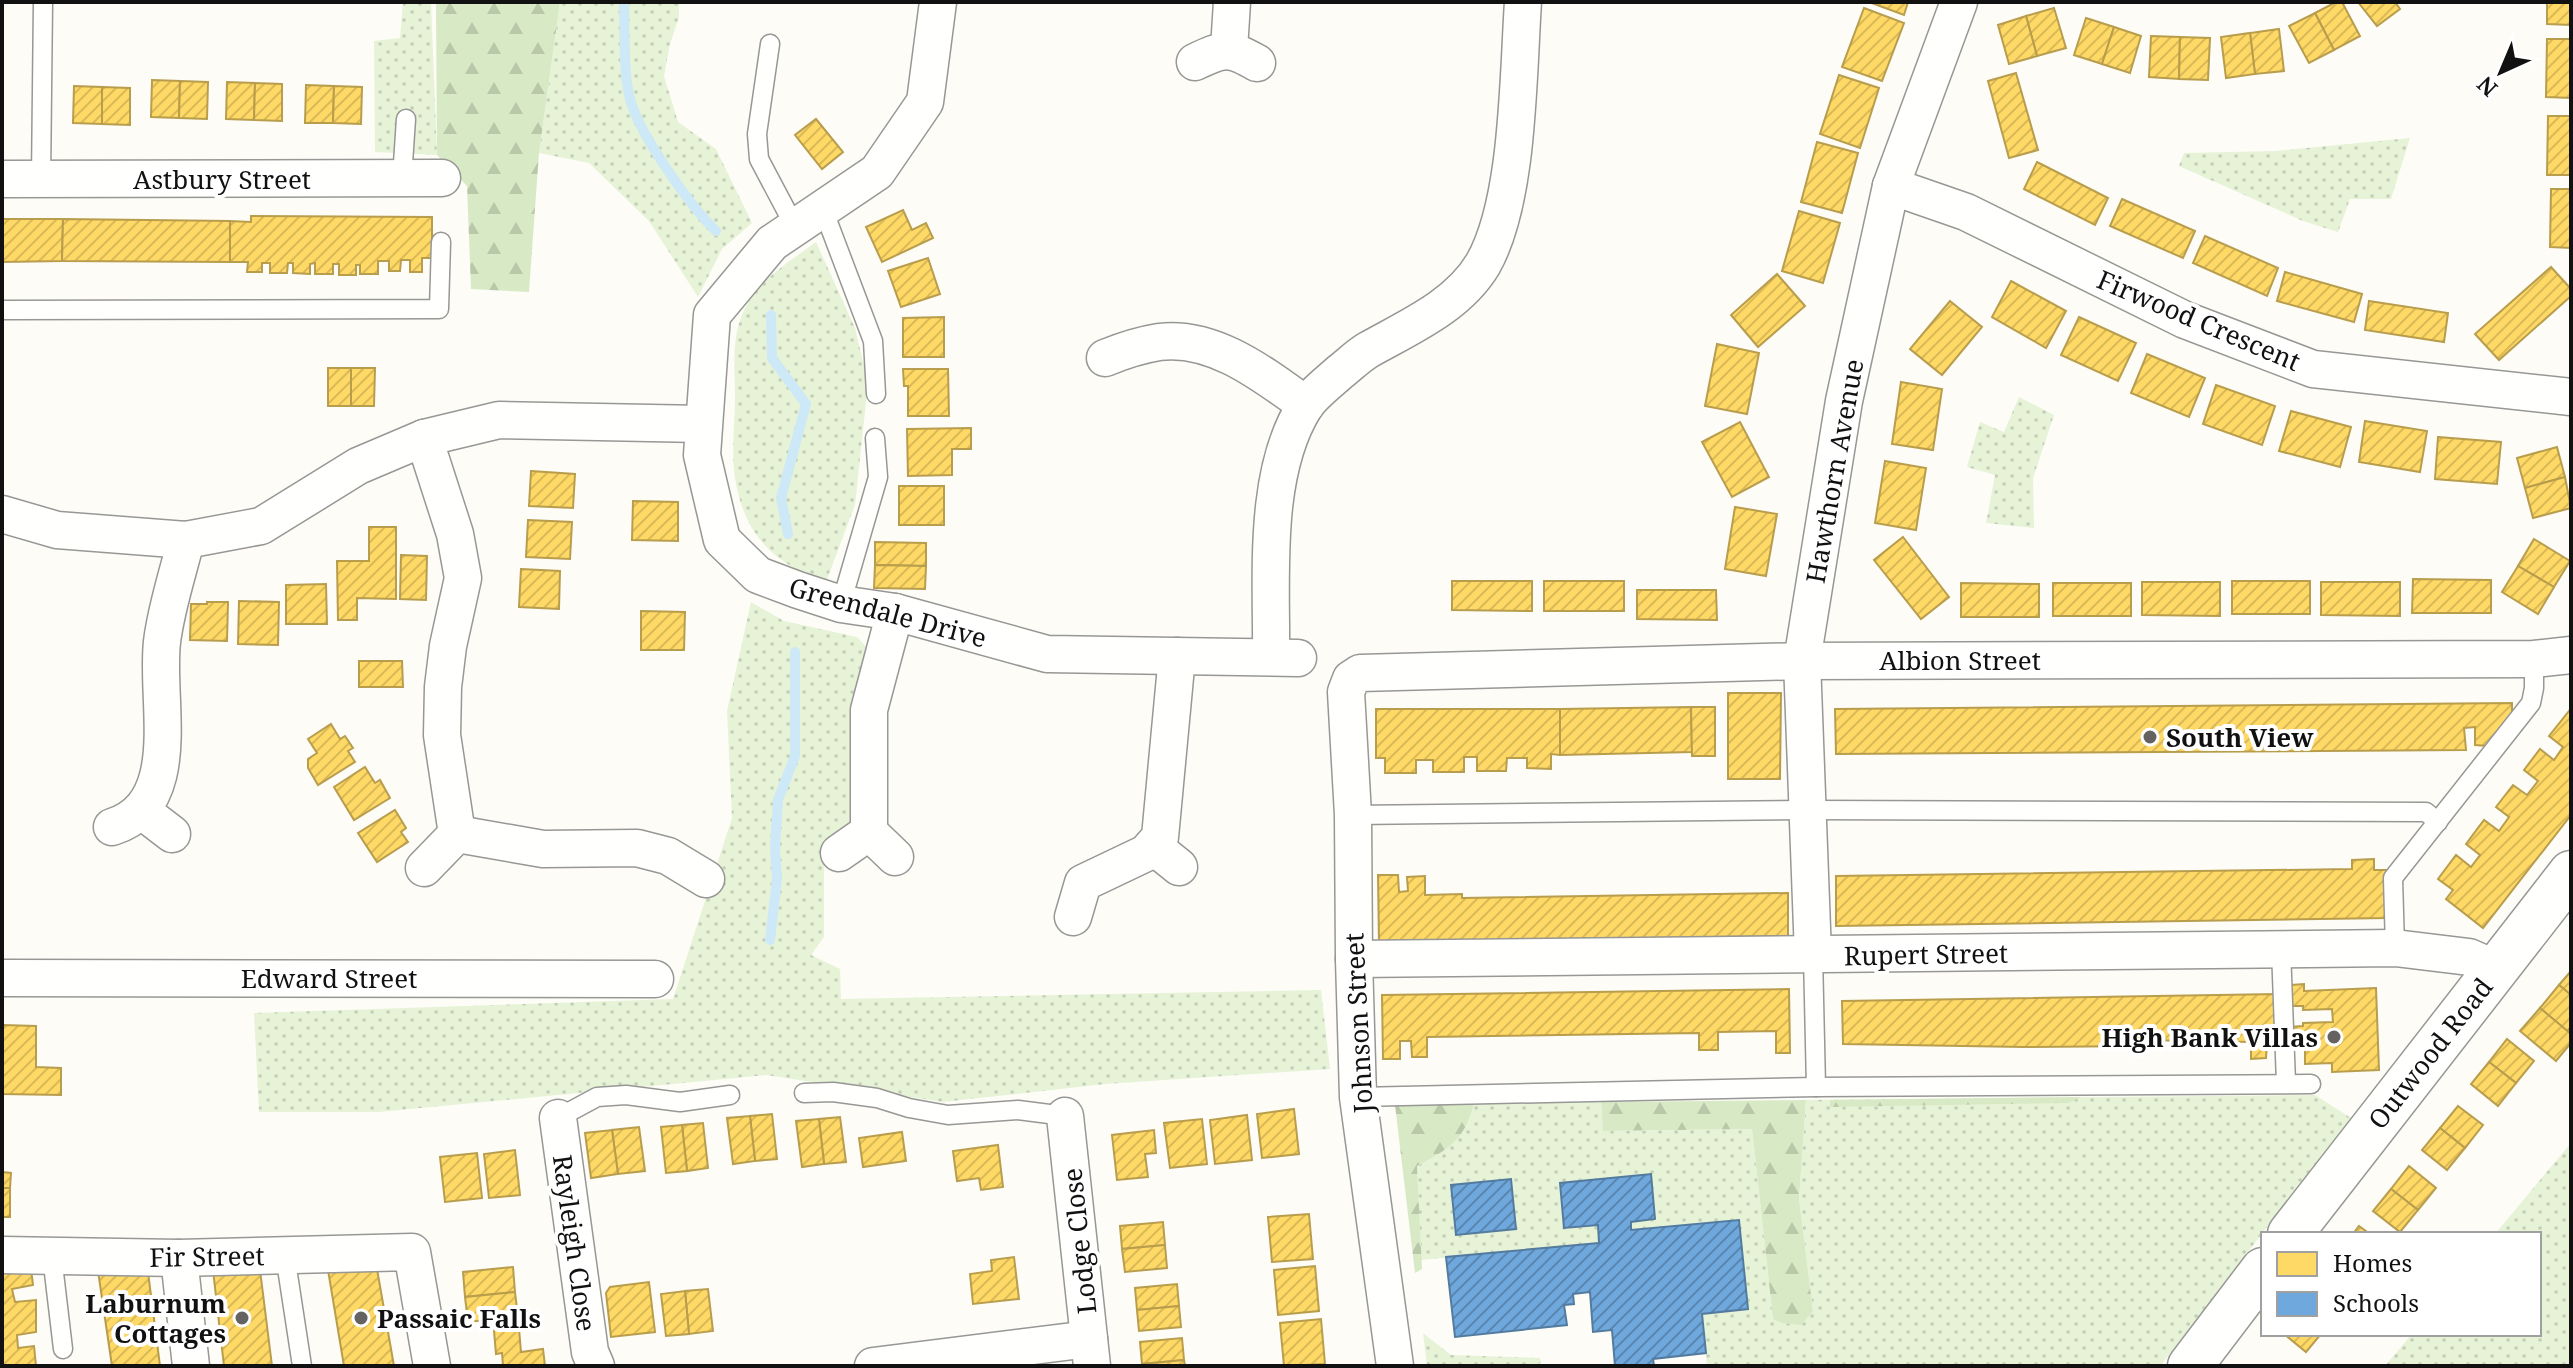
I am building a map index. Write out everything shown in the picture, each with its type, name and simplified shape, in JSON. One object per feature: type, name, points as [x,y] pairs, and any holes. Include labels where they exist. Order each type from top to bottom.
[{"type":"street","name":"Greendale Drive","points":[[938,2],[925,102],[877,172],[772,243],[712,315],[702,455],[722,540],[758,575],[841,604],[895,612],[1047,654],[1177,656],[1284,656],[1274,516],[1287,446],[1306,405],[1363,353],[1428,316],[1459,294],[1483,264],[1506,194],[1515,125],[1523,2]]},
{"type":"street","points":[[1195,62],[1217,51],[1243,56],[1232,2]]},
{"type":"street","name":"Hawthorn Avenue","points":[[1813,955],[1802,661],[1844,401],[1891,186],[1959,2]]},
{"type":"street","name":"Astbury Street","points":[[2,179],[442,178]]},
{"type":"street","name":"Firwood Crescent","points":[[1891,186],[1966,212],[2185,320],[2313,369],[2571,397]]},
{"type":"street","points":[[1122,343],[1162,341],[1210,347],[1257,370],[1306,405]]},
{"type":"street","points":[[2,514],[57,530],[186,540],[261,526],[358,466],[424,438],[499,420],[702,424]]},
{"type":"street","points":[[424,438],[455,534],[463,578],[448,646],[443,687],[442,735],[457,834]]},
{"type":"street","points":[[172,834],[127,819],[152,798],[160,776],[162,642],[186,540]]},
{"type":"street","points":[[895,612],[869,710],[869,832],[895,857]]},
{"type":"street","name":"Albion Street","points":[[1351,679],[1360,673],[1374,671],[1802,661],[2534,659],[2571,655]]},
{"type":"street","points":[[1073,917],[1083,883],[1146,853],[1166,856],[1160,837],[1177,656]]},
{"type":"street","name":"Johnson Street","points":[[1351,679],[1346,692],[1353,815],[1358,1097],[1395,1366]]},
{"type":"street","points":[[839,853],[869,832]]},
{"type":"street","points":[[424,868],[457,834]]},
{"type":"street","points":[[457,834],[543,849],[637,848],[668,856],[706,879]]},
{"type":"street","name":"Outwood Road","points":[[2292,1232],[2571,873]]},
{"type":"street","name":"Rupert Street","points":[[1354,959],[2395,948],[2469,957],[2496,969]]},
{"type":"street","name":"Edward Street","points":[[2,978],[655,979]]},
{"type":"street","name":"Lodge Close","points":[[1065,1116],[1091,1353]]},
{"type":"street","name":"Rayleigh Close","points":[[558,1118],[590,1352],[596,1366]]},
{"type":"street","name":"Fir Street","points":[[2,1255],[179,1258],[412,1252],[432,1366]]},
{"type":"street","points":[[179,1258],[191,1366]]},
{"type":"street","points":[[2190,1366],[2261,1273]]},
{"type":"street","points":[[873,1366],[1091,1353]]},
{"type":"lane","points":[[41,179],[43,2]]},
{"type":"lane","points":[[770,44],[757,134],[759,159],[809,218],[873,341],[876,394]]},
{"type":"lane","points":[[402,178],[406,119]]},
{"type":"lane","points":[[2,310],[439,309],[441,242]]},
{"type":"lane","points":[[841,604],[878,477],[875,438]]},
{"type":"lane","points":[[2395,948],[2393,878],[2531,703],[2534,659]]},
{"type":"lane","points":[[1353,815],[1808,810],[2426,812],[2438,822]]},
{"type":"lane","points":[[2281,949],[2286,1083]]},
{"type":"lane","points":[[1813,955],[1816,1087]]},
{"type":"lane","points":[[1358,1097],[1816,1087],[2311,1084]]},
{"type":"lane","points":[[804,1093],[833,1092],[877,1098],[948,1115],[1018,1110],[1065,1116]]},
{"type":"lane","points":[[558,1118],[597,1097],[626,1095],[680,1102],[730,1095]]},
{"type":"lane","points":[[285,1255],[302,1366]]},
{"type":"lane","points":[[52,1256],[63,1349]]},
{"type":"green space","points":[[403,2],[431,2],[437,155],[375,152],[374,41],[400,38]]},
{"type":"green space","points":[[436,2],[560,2],[539,153],[529,292],[471,289],[467,186],[437,155]]},
{"type":"green space","points":[[560,2],[679,2],[679,17],[664,76],[678,122],[716,149],[752,223],[722,249],[698,297],[649,221],[589,163],[539,153]]},
{"type":"green space","points":[[2410,138],[2391,199],[2350,199],[2338,232],[2303,221],[2179,166],[2184,153],[2276,151]]},
{"type":"green space","points":[[816,242],[855,328],[868,383],[855,505],[826,582],[791,566],[764,545],[739,498],[733,459],[735,349],[742,314],[762,285]]},
{"type":"green space","points":[[2019,397],[2054,415],[2033,478],[2034,528],[1986,523],[1995,475],[1967,467],[1980,422],[2004,432]]},
{"type":"green space","points":[[751,602],[784,621],[857,637],[872,653],[853,836],[824,855],[824,937],[811,955],[840,969],[841,999],[1321,990],[1330,1069],[1105,1084],[943,1102],[766,1075],[379,1112],[259,1112],[254,1013],[673,999],[732,818],[727,711]]},
{"type":"green space","points":[[2315,1095],[2351,1118],[2161,1365],[2157,1366],[1707,1366],[1702,1314],[1748,1308],[1739,1220],[1631,1230],[1631,1222],[1650,1174],[1560,1184],[1564,1228],[1598,1225],[1599,1243],[1421,1260],[1417,1166],[1454,1142],[1465,1127],[1474,1104],[1601,1102],[1603,1131],[1752,1129],[1773,1319],[1813,1311],[1799,1199],[1806,1100]],"holes":[[[1511,1180],[1515,1229],[1456,1235],[1451,1185]]]},
{"type":"green space","points":[[2081,1097],[2069,1103],[1830,1107],[1830,1100]]},
{"type":"green space","points":[[1806,1100],[1799,1199],[1813,1311],[1801,1325],[1773,1319],[1752,1129],[1603,1131],[1601,1102]]},
{"type":"green space","points":[[1474,1104],[1465,1127],[1454,1142],[1417,1166],[1422,1269],[1415,1273],[1395,1105]]},
{"type":"green space","points":[[2571,1143],[2571,1366],[2385,1366],[2410,1336],[2541,1336],[2541,1232],[2497,1232]]},
{"type":"green space","points":[[1423,1333],[1451,1355],[1540,1358],[1541,1363],[1533,1366],[1427,1366]]},
{"type":"building: Homes","points":[[1869,2],[1908,2],[1904,15]]},
{"type":"building: Homes","points":[[2342,2],[2360,36],[2334,50],[2315,13]]},
{"type":"building: Homes","points":[[2358,2],[2395,2],[2400,9],[2377,26]]},
{"type":"building: Homes","points":[[2547,2],[2571,2],[2571,25],[2547,24]]},
{"type":"building: Homes","points":[[1864,8],[1904,23],[1882,81],[1842,67]]},
{"type":"building: Homes","points":[[2054,8],[2066,48],[2037,56],[2026,16]]},
{"type":"building: Homes","points":[[2315,13],[2334,50],[2309,63],[2289,26]]},
{"type":"building: Homes","points":[[2026,16],[2037,56],[2009,64],[1998,25]]},
{"type":"building: Homes","points":[[2086,18],[2114,27],[2102,64],[2074,55]]},
{"type":"building: Homes","points":[[2114,27],[2141,36],[2130,73],[2102,64]]},
{"type":"building: Homes","points":[[2279,29],[2284,71],[2255,74],[2250,33]]},
{"type":"building: Homes","points":[[2250,33],[2255,74],[2226,78],[2221,37]]},
{"type":"building: Homes","points":[[2151,36],[2180,37],[2179,79],[2149,77]]},
{"type":"building: Homes","points":[[2180,37],[2210,38],[2208,80],[2179,79]]},
{"type":"building: Homes","points":[[2547,39],[2571,39],[2571,98],[2546,97]]},
{"type":"building: Homes","points":[[2016,73],[2038,150],[2009,158],[1988,81]]},
{"type":"building: Homes","points":[[1839,75],[1879,88],[1860,148],[1820,134]]},
{"type":"building: Homes","points":[[152,80],[180,81],[179,118],[151,117]]},
{"type":"building: Homes","points":[[180,81],[208,82],[207,119],[179,118]]},
{"type":"building: Homes","points":[[227,82],[255,83],[254,120],[226,119]]},
{"type":"building: Homes","points":[[255,83],[282,84],[282,121],[254,120]]},
{"type":"building: Homes","points":[[306,85],[334,86],[333,123],[305,123]]},
{"type":"building: Homes","points":[[74,86],[102,87],[102,124],[73,123]]},
{"type":"building: Homes","points":[[334,86],[362,87],[361,124],[333,123]]},
{"type":"building: Homes","points":[[102,87],[130,88],[130,125],[102,124]]},
{"type":"building: Homes","points":[[2548,116],[2571,116],[2571,175],[2547,175]]},
{"type":"building: Homes","points":[[816,119],[843,152],[822,169],[795,135]]},
{"type":"building: Homes","points":[[1817,142],[1858,153],[1842,213],[1801,202]]},
{"type":"building: Homes","points":[[2037,162],[2108,198],[2095,225],[2024,189]]},
{"type":"building: Homes","points":[[2551,189],[2571,189],[2571,248],[2550,247]]},
{"type":"building: Homes","points":[[2122,199],[2195,231],[2183,258],[2110,226]]},
{"type":"building: Homes","points":[[903,210],[912,230],[926,223],[933,238],[882,262],[866,227]]},
{"type":"building: Homes","points":[[1799,211],[1840,223],[1823,283],[1782,271]]},
{"type":"building: Homes","points":[[251,216],[432,217],[432,258],[422,258],[422,272],[410,272],[410,260],[401,260],[400,271],[389,271],[389,261],[378,261],[378,274],[360,274],[360,265],[356,265],[356,275],[339,275],[339,264],[333,264],[333,274],[315,274],[315,263],[310,264],[310,274],[293,273],[293,263],[288,263],[287,273],[270,273],[270,263],[262,263],[262,272],[247,272],[248,262],[230,262],[230,221],[251,222]]},
{"type":"building: Homes","points":[[2,219],[63,219],[62,261],[2,262]]},
{"type":"building: Homes","points":[[63,219],[230,221],[230,262],[62,261]]},
{"type":"building: Homes","points":[[2205,236],[2278,268],[2267,296],[2193,263]]},
{"type":"building: Homes","points":[[928,258],[940,294],[901,307],[888,271]]},
{"type":"building: Homes","points":[[2551,267],[2571,289],[2571,296],[2499,360],[2475,334]]},
{"type":"building: Homes","points":[[2285,272],[2362,294],[2354,322],[2277,301]]},
{"type":"building: Homes","points":[[1777,274],[1805,306],[1758,347],[1731,315]]},
{"type":"building: Homes","points":[[2011,281],[2066,311],[2046,348],[1992,317]]},
{"type":"building: Homes","points":[[1950,301],[1982,327],[1942,375],[1910,349]]},
{"type":"building: Homes","points":[[2369,301],[2448,313],[2444,342],[2365,330]]},
{"type":"building: Homes","points":[[944,317],[944,357],[903,357],[903,318]]},
{"type":"building: Homes","points":[[2079,317],[2136,343],[2118,381],[2061,355]]},
{"type":"building: Homes","points":[[1717,344],[1759,353],[1747,414],[1705,406]]},
{"type":"building: Homes","points":[[2147,354],[2205,378],[2189,417],[2131,393]]},
{"type":"building: Homes","points":[[328,368],[351,368],[351,406],[328,406]]},
{"type":"building: Homes","points":[[351,368],[375,368],[374,406],[351,406]]},
{"type":"building: Homes","points":[[903,369],[948,369],[949,416],[908,416],[908,386],[904,386]]},
{"type":"building: Homes","points":[[1901,382],[1942,389],[1933,450],[1892,444]]},
{"type":"building: Homes","points":[[2216,385],[2275,406],[2262,445],[2203,424]]},
{"type":"building: Homes","points":[[2291,411],[2351,427],[2340,467],[2279,451]]},
{"type":"building: Homes","points":[[2365,421],[2427,431],[2420,472],[2359,462]]},
{"type":"building: Homes","points":[[1740,422],[1769,477],[1732,497],[1702,442]]},
{"type":"building: Homes","points":[[971,428],[971,449],[952,449],[952,475],[908,476],[907,429]]},
{"type":"building: Homes","points":[[2438,437],[2501,442],[2497,484],[2435,479]]},
{"type":"building: Homes","points":[[2557,447],[2565,477],[2525,488],[2517,458]]},
{"type":"building: Homes","points":[[1885,461],[1926,468],[1916,530],[1875,523]]},
{"type":"building: Homes","points":[[531,471],[575,474],[573,508],[529,506]]},
{"type":"building: Homes","points":[[2565,477],[2571,508],[2533,518],[2525,488]]},
{"type":"building: Homes","points":[[899,486],[944,486],[944,525],[899,525]]},
{"type":"building: Homes","points":[[633,501],[678,502],[678,541],[632,540]]},
{"type":"building: Homes","points":[[1735,507],[1777,514],[1766,576],[1725,569]]},
{"type":"building: Homes","points":[[528,520],[572,522],[570,559],[526,557]]},
{"type":"building: Homes","points":[[369,527],[396,527],[396,599],[357,598],[357,620],[338,620],[337,561],[369,561]]},
{"type":"building: Homes","points":[[1903,537],[1949,597],[1921,619],[1874,560]]},
{"type":"building: Homes","points":[[2534,539],[2570,561],[2554,587],[2518,566]]},
{"type":"building: Homes","points":[[875,542],[926,543],[926,566],[875,565]]},
{"type":"building: Homes","points":[[401,555],[427,556],[426,600],[400,599]]},
{"type":"building: Homes","points":[[875,565],[926,566],[925,589],[874,588]]},
{"type":"building: Homes","points":[[2518,566],[2554,587],[2538,614],[2502,592]]},
{"type":"building: Homes","points":[[521,569],[560,571],[559,609],[519,607]]},
{"type":"building: Homes","points":[[2413,579],[2491,580],[2491,613],[2412,613]]},
{"type":"building: Homes","points":[[1452,581],[1532,581],[1532,611],[1452,610]]},
{"type":"building: Homes","points":[[1544,581],[1624,581],[1624,611],[1544,611]]},
{"type":"building: Homes","points":[[2232,581],[2310,581],[2310,614],[2232,614]]},
{"type":"building: Homes","points":[[2142,582],[2220,582],[2220,616],[2142,615]]},
{"type":"building: Homes","points":[[2321,582],[2400,582],[2400,616],[2321,615]]},
{"type":"building: Homes","points":[[1961,583],[2039,584],[2039,617],[1961,617]]},
{"type":"building: Homes","points":[[2053,583],[2131,583],[2131,616],[2053,616]]},
{"type":"building: Homes","points":[[326,584],[327,624],[286,624],[286,585]]},
{"type":"building: Homes","points":[[1637,590],[1716,590],[1717,620],[1637,619]]},
{"type":"building: Homes","points":[[239,601],[279,602],[278,645],[238,644]]},
{"type":"building: Homes","points":[[228,602],[227,641],[190,640],[191,604]]},
{"type":"building: Homes","points":[[641,611],[685,612],[684,650],[641,650]]},
{"type":"building: Homes","points":[[359,661],[402,661],[403,687],[359,687]]},
{"type":"building: Homes","points":[[1728,693],[1781,693],[1780,779],[1728,779]]},
{"type":"building: Homes","name":"South View","points":[[2512,703],[2512,713],[2487,746],[2475,745],[2475,727],[2464,728],[2466,750],[1836,754],[1835,709]]},
{"type":"building: Homes","points":[[1691,707],[1692,752],[1560,755],[1560,709]]},
{"type":"building: Homes","points":[[1691,707],[1715,707],[1715,756],[1692,756]]},
{"type":"building: Homes","points":[[1376,709],[1560,709],[1560,755],[1551,754],[1551,769],[1527,768],[1527,758],[1507,758],[1506,771],[1477,771],[1477,757],[1464,757],[1464,772],[1433,772],[1433,760],[1416,760],[1416,773],[1385,773],[1385,758],[1376,758]]},
{"type":"building: Homes","points":[[2569,711],[2571,815],[2483,928],[2446,899],[2453,890],[2438,879],[2456,855],[2471,867],[2480,855],[2466,844],[2484,820],[2499,831],[2509,817],[2496,807],[2513,785],[2527,795],[2538,781],[2524,770],[2540,749],[2554,760],[2563,747],[2549,736]]},
{"type":"building: Homes","points":[[331,724],[340,739],[345,736],[353,748],[348,751],[355,762],[318,785],[308,768],[308,759],[317,753],[308,739]]},
{"type":"building: Homes","points":[[365,767],[375,783],[380,780],[390,798],[354,820],[334,787]]},
{"type":"building: Homes","points":[[395,810],[406,828],[401,832],[408,842],[377,862],[358,833]]},
{"type":"building: Homes","points":[[2374,859],[2374,870],[2386,870],[2387,918],[1836,926],[1836,876],[2352,869],[2352,860]]},
{"type":"building: Homes","points":[[1378,875],[1398,875],[1399,892],[1408,891],[1407,877],[1425,876],[1425,895],[1462,894],[1462,898],[1788,893],[1788,936],[1379,942]]},
{"type":"building: Homes","points":[[2571,971],[2571,995],[2559,985]]},
{"type":"building: Homes","name":"High Bank Villas","points":[[2304,984],[2304,991],[2376,988],[2379,1070],[2332,1072],[2332,1063],[2305,1064],[2305,1047],[2291,1048],[2290,1027],[2303,1026],[2303,1023],[2333,1022],[2332,1009],[2303,1010],[2303,1006],[2292,1006],[2291,985]]},
{"type":"building: Homes","points":[[2559,985],[2571,995],[2571,1027],[2567,1031],[2540,1008]]},
{"type":"building: Homes","points":[[1789,989],[1790,1053],[1776,1053],[1776,1031],[1718,1032],[1718,1050],[1699,1050],[1699,1033],[1427,1037],[1427,1057],[1412,1057],[1411,1041],[1400,1041],[1400,1059],[1383,1059],[1382,995]]},
{"type":"building: Homes","points":[[2278,994],[2276,1044],[2267,1044],[2266,1058],[2251,1059],[2251,1042],[2141,1040],[2141,1046],[2024,1047],[1843,1044],[1842,1001]]},
{"type":"building: Homes","points":[[2540,1008],[2571,1034],[2571,1043],[2556,1061],[2520,1031]]},
{"type":"building: Homes","points":[[2,1025],[36,1026],[36,1067],[61,1068],[61,1095],[2,1094]]},
{"type":"building: Homes","points":[[2507,1039],[2534,1061],[2516,1083],[2489,1062]]},
{"type":"building: Homes","points":[[2489,1062],[2516,1083],[2498,1106],[2471,1084]]},
{"type":"building: Homes","points":[[2458,1106],[2483,1125],[2465,1148],[2440,1128]]},
{"type":"building: Homes","points":[[1294,1109],[1299,1154],[1262,1158],[1257,1114]]},
{"type":"building: Homes","points":[[772,1114],[777,1159],[755,1161],[750,1116]]},
{"type":"building: Homes","points":[[1247,1115],[1252,1160],[1215,1164],[1210,1120]]},
{"type":"building: Homes","points":[[750,1116],[755,1161],[733,1164],[727,1118]]},
{"type":"building: Homes","points":[[840,1117],[846,1162],[824,1164],[819,1119]]},
{"type":"building: Homes","points":[[819,1119],[824,1164],[802,1167],[796,1121]]},
{"type":"building: Homes","points":[[1202,1119],[1207,1164],[1170,1168],[1164,1123]]},
{"type":"building: Homes","points":[[703,1123],[708,1168],[687,1171],[682,1125]]},
{"type":"building: Homes","points":[[682,1125],[687,1171],[666,1173],[661,1127]]},
{"type":"building: Homes","points":[[639,1127],[645,1171],[618,1174],[612,1130]]},
{"type":"building: Homes","points":[[2440,1128],[2465,1148],[2447,1170],[2422,1150]]},
{"type":"building: Homes","points":[[612,1130],[618,1174],[591,1178],[585,1133]]},
{"type":"building: Homes","points":[[1154,1130],[1156,1153],[1145,1154],[1148,1177],[1117,1180],[1112,1135]]},
{"type":"building: Homes","points":[[902,1132],[906,1161],[863,1167],[859,1138]]},
{"type":"building: Homes","points":[[998,1145],[1003,1187],[981,1190],[979,1178],[957,1181],[953,1151]]},
{"type":"building: Homes","points":[[515,1150],[520,1195],[489,1198],[484,1154]]},
{"type":"building: Homes","points":[[477,1153],[482,1198],[445,1202],[440,1157]]},
{"type":"building: Homes","points":[[2409,1166],[2436,1188],[2418,1210],[2391,1189]]},
{"type":"building: Homes","points":[[2,1172],[11,1173],[10,1188],[2,1188]]},
{"type":"building: Homes","points":[[2,1188],[10,1188],[10,1217],[2,1217]]},
{"type":"building: Homes","points":[[2391,1189],[2418,1210],[2400,1232],[2373,1211]]},
{"type":"building: Homes","points":[[1309,1214],[1313,1259],[1272,1262],[1268,1217]]},
{"type":"building: Homes","points":[[1163,1222],[1165,1245],[1122,1249],[1120,1226]]},
{"type":"building: Homes","points":[[1165,1245],[1167,1268],[1125,1272],[1122,1249]]},
{"type":"building: Homes","points":[[1014,1257],[1019,1299],[973,1304],[970,1274],[992,1271],[991,1260]]},
{"type":"building: Homes","points":[[1315,1266],[1319,1311],[1278,1315],[1274,1270]]},
{"type":"building: Homes","points":[[513,1267],[515,1292],[465,1297],[463,1272]]},
{"type":"building: Homes","points":[[31,1269],[33,1285],[12,1289],[15,1302],[36,1300],[36,1332],[17,1335],[18,1348],[34,1346],[36,1366],[2,1366],[2,1270]]},
{"type":"building: Homes","name":"Passaic Falls","points":[[377,1269],[394,1366],[344,1366],[328,1270]]},
{"type":"building: Homes","name":"Laburnum Cottages","points":[[213,1270],[260,1270],[272,1366],[224,1366]]},
{"type":"building: Homes","points":[[98,1271],[148,1272],[160,1366],[112,1366]]},
{"type":"building: Homes","points":[[649,1282],[655,1332],[611,1337],[606,1293],[610,1287]]},
{"type":"building: Homes","points":[[1177,1284],[1179,1306],[1137,1310],[1135,1288]]},
{"type":"building: Homes","points":[[708,1289],[713,1331],[689,1334],[685,1291]]},
{"type":"building: Homes","points":[[685,1291],[689,1334],[666,1336],[661,1294]]},
{"type":"building: Homes","points":[[515,1292],[518,1317],[468,1322],[465,1297]]},
{"type":"building: Homes","points":[[1179,1306],[1181,1327],[1139,1331],[1137,1310]]},
{"type":"building: Homes","points":[[518,1317],[521,1352],[543,1349],[545,1366],[503,1366],[502,1353],[496,1354],[493,1319]]},
{"type":"building: Homes","points":[[1321,1319],[1325,1364],[1284,1366],[1280,1323]]},
{"type":"building: Homes","points":[[2286,1336],[2319,1336],[2306,1352]]},
{"type":"building: Homes","points":[[1182,1338],[1184,1360],[1142,1364],[1140,1342]]},
{"type":"building: Homes","points":[[1184,1360],[1185,1366],[1142,1366],[1142,1364]]},
{"type":"building: Schools","points":[[1651,1174],[1655,1219],[1631,1222],[1631,1230],[1739,1220],[1748,1309],[1702,1314],[1706,1353],[1653,1359],[1654,1366],[1615,1366],[1612,1330],[1593,1332],[1590,1292],[1573,1294],[1574,1304],[1564,1305],[1567,1325],[1455,1337],[1446,1257],[1599,1243],[1598,1225],[1564,1228],[1560,1183]]},
{"type":"building: Schools","points":[[1511,1179],[1516,1229],[1456,1235],[1451,1185]]},
{"type":"waterway","points":[[624,2],[626,72],[634,110],[665,167],[716,231]]},
{"type":"waterway","points":[[771,315],[772,358],[806,404],[781,498],[788,534]]},
{"type":"waterway","points":[[770,940],[777,879],[775,847],[778,800],[795,756],[795,652]]},
{"type":"place","name":"South View","points":[[2150,737]]},
{"type":"place","name":"High Bank Villas","points":[[2334,1037]]},
{"type":"place","name":"Laburnum Cottages","points":[[242,1318]]},
{"type":"place","name":"Passaic Falls","points":[[361,1318]]}]
